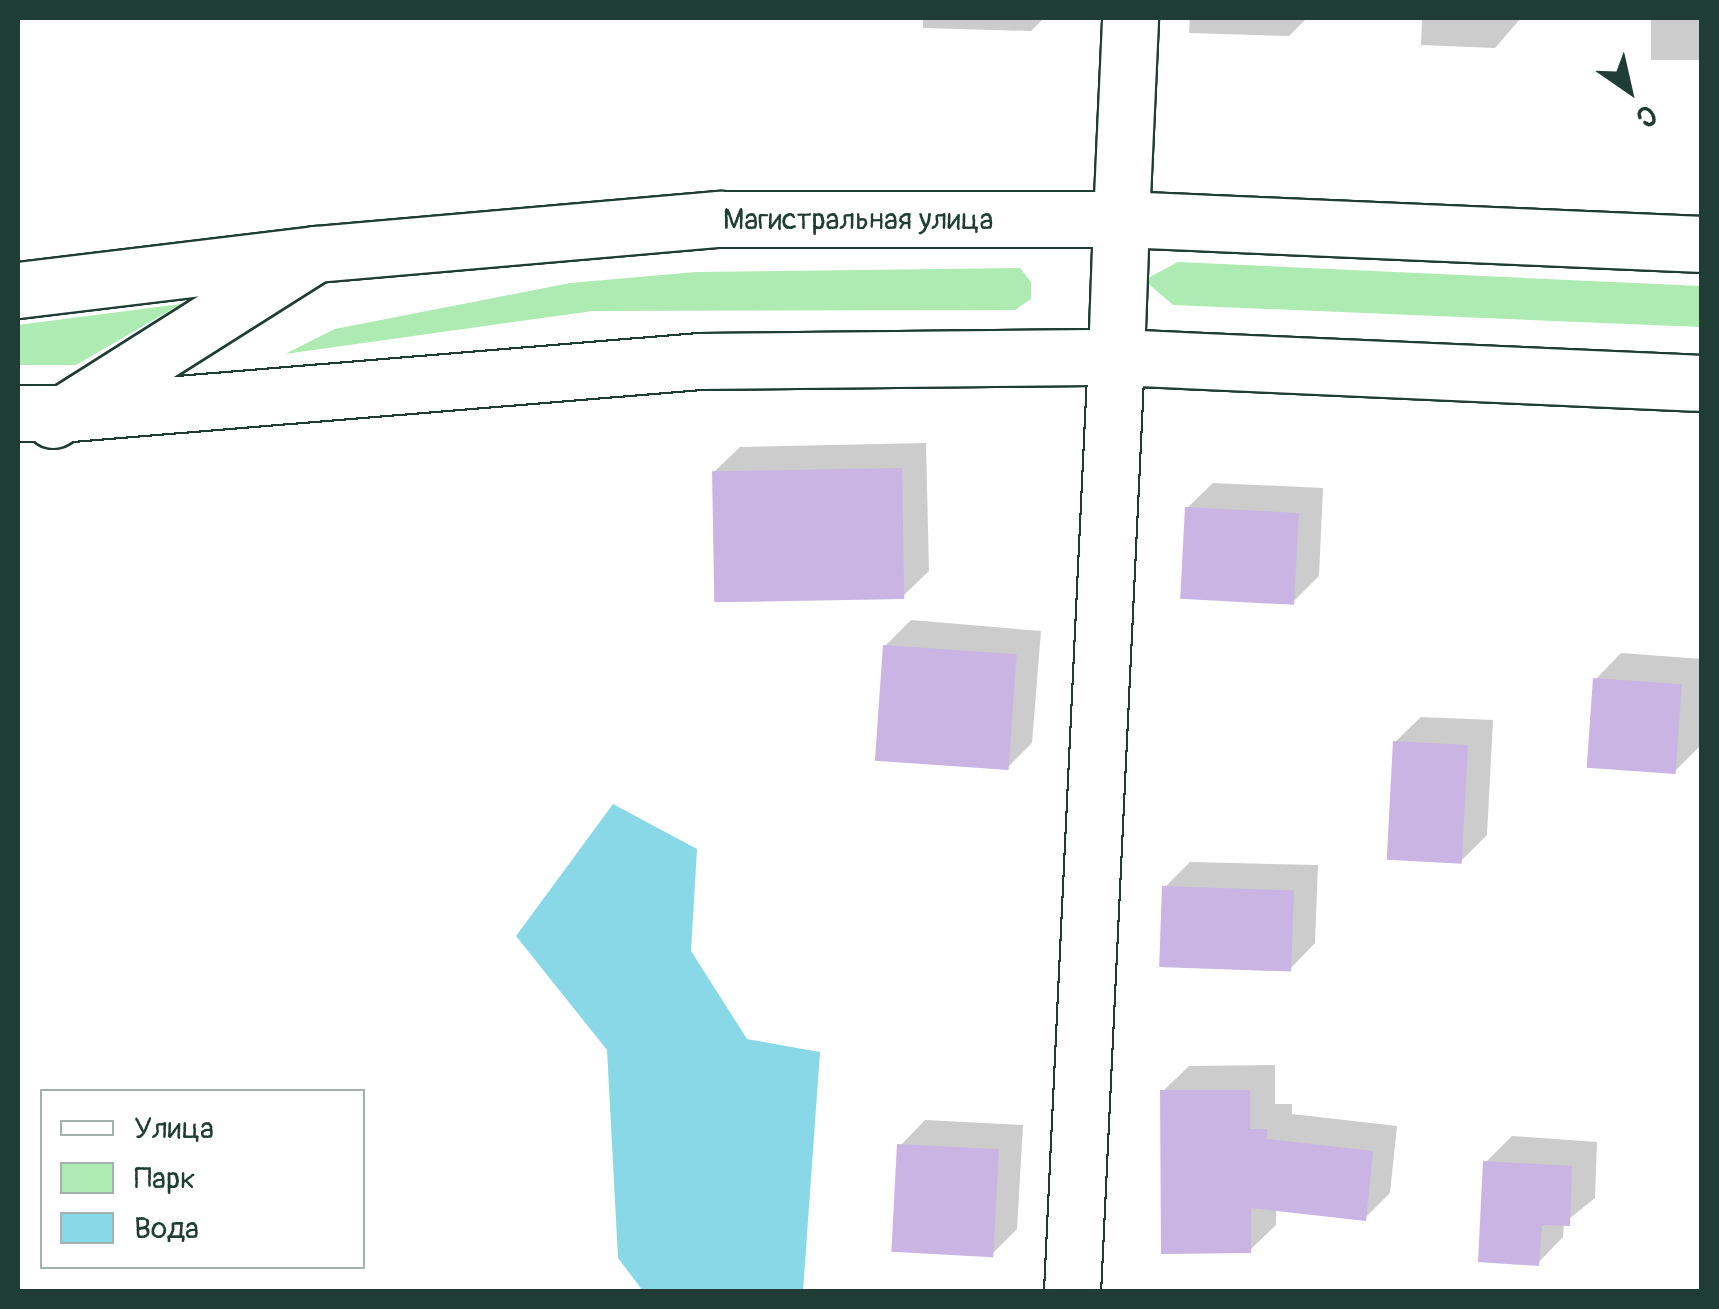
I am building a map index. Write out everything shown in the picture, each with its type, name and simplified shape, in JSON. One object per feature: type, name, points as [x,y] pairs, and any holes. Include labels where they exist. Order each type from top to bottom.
[{"type":"main road","points":[[1072,1292],[1130,18]]},
{"type":"main road","name":"Магистральная улица","points":[[18,290],[316,254],[719,219],[1120,219],[1702,244]]},
{"type":"main road","points":[[18,434],[44,413],[316,254]]},
{"type":"main road","points":[[44,413],[700,361],[1116,358],[1702,383]]},
{"type":"green space","points":[[1178,262],[1701,286],[1701,327],[1173,305],[1144,280]]},
{"type":"green space","points":[[1020,268],[1031,282],[1031,299],[1015,310],[593,311],[285,354],[335,329],[570,283],[696,272]]},
{"type":"green space","points":[[181,304],[76,365],[18,365],[18,325]]},
{"type":"water","points":[[613,804],[697,849],[691,951],[747,1039],[820,1052],[803,1291],[643,1291],[618,1258],[607,1050],[516,936]]},
{"type":"building","points":[[902,468],[904,599],[714,602],[712,471]]},
{"type":"building","points":[[1185,507],[1299,513],[1294,605],[1180,599]]},
{"type":"building","points":[[883,645],[1017,654],[1009,770],[875,761]]},
{"type":"building","points":[[1593,678],[1682,684],[1676,774],[1587,768]]},
{"type":"building","points":[[1393,741],[1468,745],[1462,864],[1387,860]]},
{"type":"building","points":[[1162,886],[1294,891],[1291,972],[1159,967]]},
{"type":"building","points":[[1160,1090],[1250,1090],[1250,1129],[1267,1129],[1267,1139],[1373,1151],[1366,1221],[1251,1208],[1251,1253],[1161,1254]]},
{"type":"building","points":[[897,1144],[999,1149],[993,1257],[891,1252]]},
{"type":"building","points":[[1483,1161],[1572,1166],[1570,1226],[1542,1225],[1539,1266],[1478,1262]]}]
